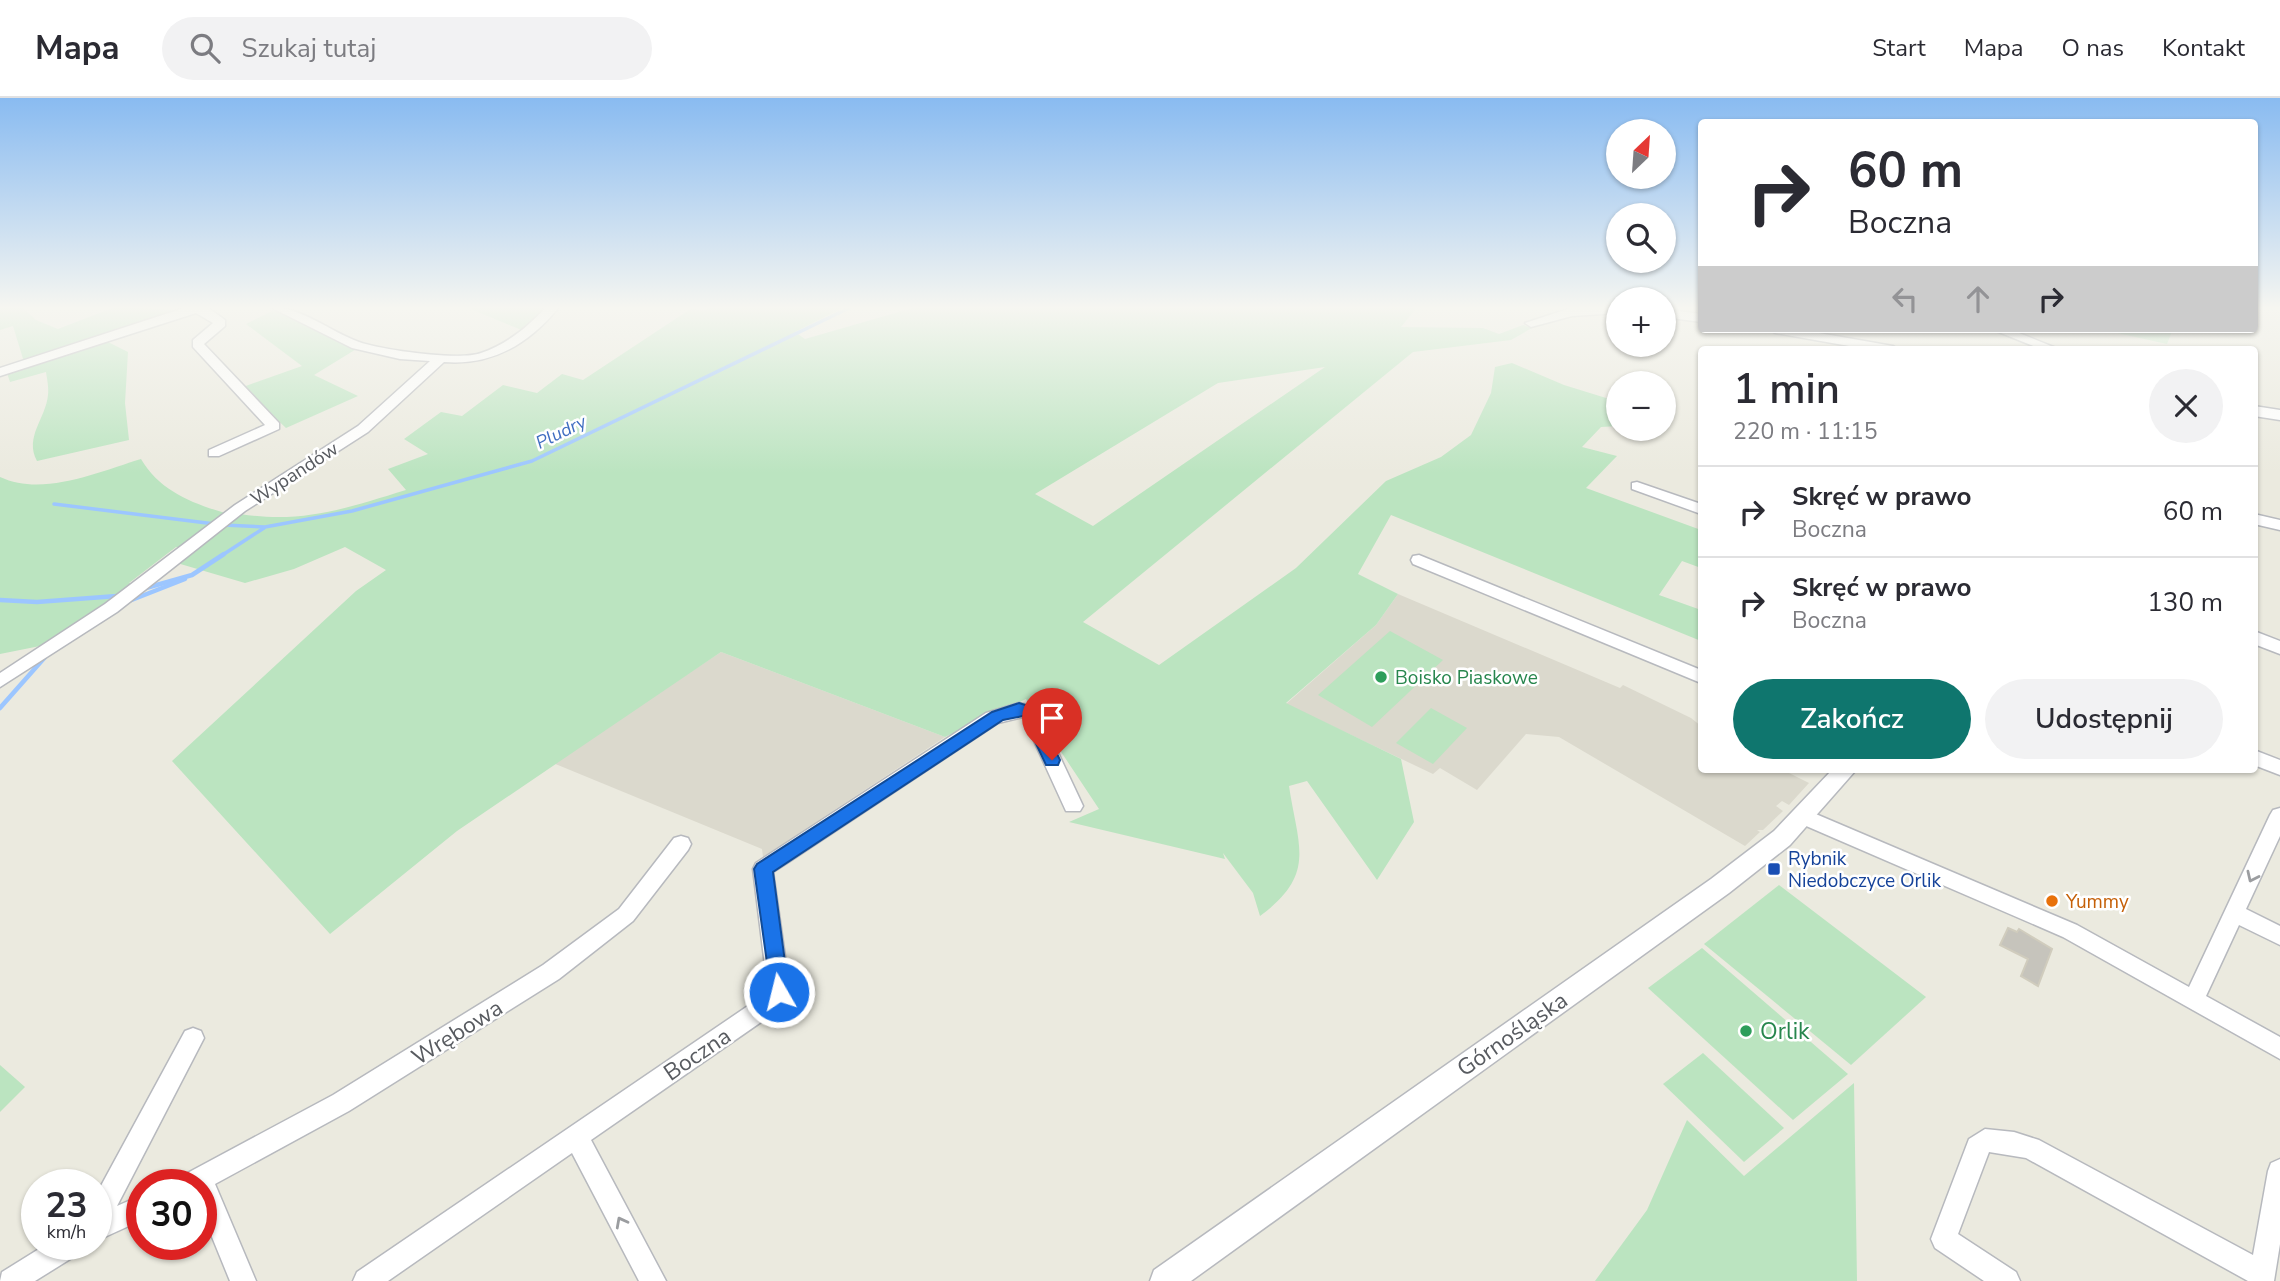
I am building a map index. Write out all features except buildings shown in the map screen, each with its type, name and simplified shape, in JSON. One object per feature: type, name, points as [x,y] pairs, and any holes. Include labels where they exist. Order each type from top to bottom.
[{"type":"street","points":[[0,372],[30,362]]},
{"type":"street","points":[[213,362],[274,426],[214,453]]},
{"type":"street","name":"Wypandów","points":[[0,681],[111,608],[240,508],[363,429],[436,362]]},
{"type":"street","points":[[2258,412],[2280,415]]},
{"type":"street","points":[[1637,486],[1698,508]]},
{"type":"street","points":[[2258,520],[2280,524]]},
{"type":"street","points":[[1419,560],[1698,676]]},
{"type":"street","points":[[2258,639],[2280,648]]},
{"type":"street","name":"Boczna","points":[[576,1137],[772,1002],[779,992],[763,869],[838,818],[992,718],[1019,709],[1030,712],[1073,806]]},
{"type":"street","points":[[2258,759],[2280,768]]},
{"type":"street","name":"Górnośląska","points":[[1165,1281],[1700,901],[1782,838],[1842,773]]},
{"type":"street","points":[[2193,1001],[2280,815]]},
{"type":"street","points":[[1804,817],[2080,936],[2280,1049]]},
{"type":"street","name":"Wrębowa","points":[[217,1170],[375,1082],[551,972],[626,915],[681,844]]},
{"type":"street","points":[[2235,913],[2280,936]]},
{"type":"street","points":[[112,1190],[193,1038]]},
{"type":"street","points":[[366,1281],[576,1137],[653,1281]]},
{"type":"street","points":[[2007,1281],[1944,1239],[1977,1147],[1985,1140],[2031,1148],[2262,1278],[2277,1207],[2280,1171]]},
{"type":"street","name":"Wrębowa","points":[[217,1227],[243,1281]]},
{"type":"street","points":[[11,1281],[45,1260]]},
{"type":"shaded area","points":[[1398,594],[1620,688],[1623,685],[1691,718],[1698,724],[1698,773],[1789,773],[1809,783],[1789,805],[1782,801],[1776,806],[1783,811],[1763,830],[1757,830],[1760,832],[1745,846],[1559,737],[1526,734],[1477,790],[1440,768],[1433,774],[1286,704],[1376,625]]},
{"type":"shaded area","points":[[721,652],[945,737],[763,857],[762,849],[553,763]]},
{"type":"green space","points":[[40,362],[127,362],[125,403],[129,440],[37,461],[33,444],[48,395],[46,372],[10,382],[7,373]]},
{"type":"green space","points":[[297,362],[335,362],[314,375],[358,396],[286,428],[243,387],[302,366]]},
{"type":"green space","points":[[610,362],[1401,362],[1083,622],[1159,665],[1296,568],[1386,481],[1441,457],[1471,435],[1491,393],[1495,367],[1512,363],[1564,385],[1606,398],[1606,427],[1601,427],[1582,447],[1617,456],[1586,488],[1698,529],[1698,567],[1682,561],[1659,595],[1698,609],[1698,640],[1391,515],[1358,574],[1398,594],[1376,625],[1286,703],[1401,759],[1414,822],[1377,880],[1307,781],[1289,786],[1299,843],[1297,872],[1290,887],[1260,916],[1253,893],[1223,853],[1225,859],[1069,822],[1099,809],[1026,699],[945,737],[721,652],[457,831],[330,934],[172,761],[356,591],[386,570],[345,547],[294,569],[245,583],[177,563],[240,514],[263,517],[305,516],[406,490],[388,469],[428,454],[404,439],[441,412],[462,416],[503,385],[537,393],[562,374],[583,380]],"holes":[[[1325,367],[1093,526],[1035,494],[1218,383]]]},
{"type":"green space","points":[[141,459],[157,479],[177,494],[225,513],[183,548],[176,547],[129,583],[136,585],[45,645],[0,654],[0,477],[17,483],[52,484],[89,476]]},
{"type":"green space","name":"Boisko Piaskowe","points":[[1390,631],[1443,660],[1372,727],[1318,695]]},
{"type":"green space","points":[[1431,708],[1467,728],[1433,764],[1396,743]]},
{"type":"green space","points":[[1779,885],[1926,997],[1851,1065],[1704,944]]},
{"type":"green space","name":"Orlik","points":[[1702,948],[1848,1074],[1793,1120],[1648,988]]},
{"type":"green space","name":"Orlik","points":[[1703,1053],[1784,1128],[1744,1162],[1663,1084]]},
{"type":"green space","points":[[0,1065],[25,1087],[0,1112]]},
{"type":"green space","points":[[1854,1083],[1857,1281],[1595,1281],[1647,1210],[1687,1120],[1744,1176]]},
{"type":"waterway","name":"Pludry","points":[[223,525],[265,527],[352,511],[532,461],[737,362]]},
{"type":"waterway","points":[[54,504],[215,524]]},
{"type":"waterway","points":[[221,556],[264,528]]},
{"type":"waterway","points":[[146,588],[192,575],[224,554]]},
{"type":"waterway","points":[[129,601],[185,579]]},
{"type":"waterway","points":[[0,600],[37,602],[117,596]]},
{"type":"waterway","points":[[0,708],[46,656]]},
{"type":"place","name":"Boisko Piaskowe","points":[[1381,677]]},
{"type":"place","name":"Rybnik Niedobczyce Orlik","points":[[1774,869]]},
{"type":"place","name":"Yummy","points":[[2052,901]]},
{"type":"place","name":"Orlik","points":[[1746,1031]]},
{"type":"route","points":[[779,992],[763,869],[992,718],[1019,709],[1030,712],[1052,760]]}]
